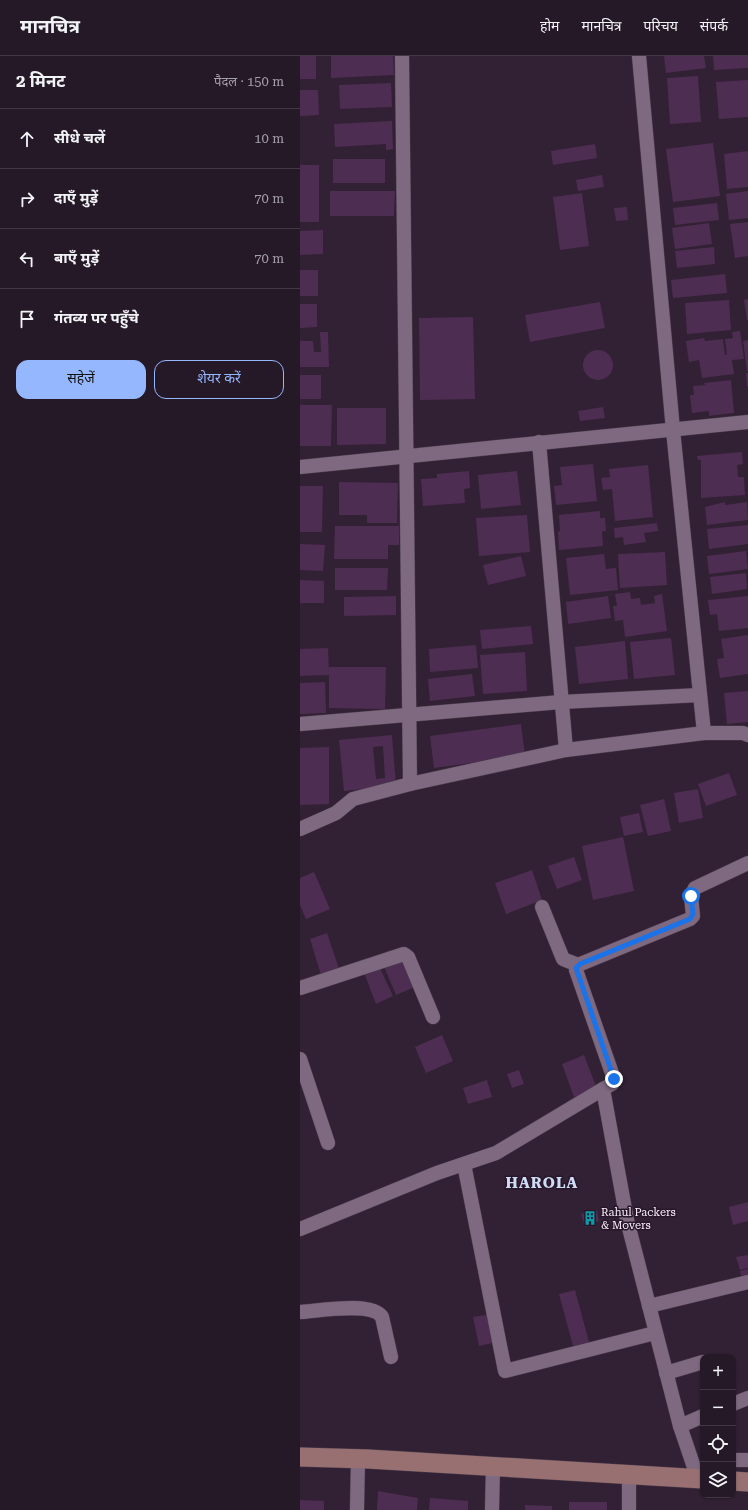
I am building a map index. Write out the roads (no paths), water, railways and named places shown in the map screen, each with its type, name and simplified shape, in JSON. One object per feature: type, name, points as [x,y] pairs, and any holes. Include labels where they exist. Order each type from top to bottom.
[{"type":"street","points":[[402,56],[410,784]]},
{"type":"street","points":[[639,56],[673,430],[704,733]]},
{"type":"street","points":[[300,467],[748,422]]},
{"type":"street","points":[[539,442],[566,750]]},
{"type":"street","points":[[300,724],[561,702],[700,695]]},
{"type":"street","points":[[300,829],[336,813],[353,799],[410,784],[566,750],[704,733],[743,733],[748,735]]},
{"type":"street","points":[[542,907],[563,958],[578,965],[690,919],[692,916],[691,896],[694,888],[748,863]]},
{"type":"street","points":[[300,988],[400,953],[408,957],[433,1017]]},
{"type":"street","points":[[300,1229],[437,1173],[496,1153],[612,1084],[614,1079],[576,970],[578,965]]},
{"type":"street","points":[[300,1059],[328,1143]]},
{"type":"street","points":[[300,1457],[358,1458],[700,1479],[697,1459],[680,1426],[627,1220],[603,1089]]},
{"type":"street","points":[[464,1164],[505,1371],[656,1333]]},
{"type":"street","points":[[649,1306],[748,1282]]},
{"type":"street","points":[[300,1312],[364,1308],[378,1312],[382,1317],[391,1357]]},
{"type":"street","points":[[666,1373],[700,1363]]},
{"type":"street","points":[[736,1403],[748,1398]]},
{"type":"street","points":[[680,1426],[700,1417]]},
{"type":"street","points":[[357,1510],[358,1458]]},
{"type":"street","points":[[736,1460],[748,1460]]},
{"type":"street","points":[[492,1510],[493,1466]]},
{"type":"street","points":[[629,1475],[629,1510]]},
{"type":"street","points":[[736,1481],[748,1482]]},
{"type":"place","name":"Rahul Packers & Movers","points":[[590,1218]]},
{"type":"district","name":"HAROLA","points":[[542,1183]]}]
